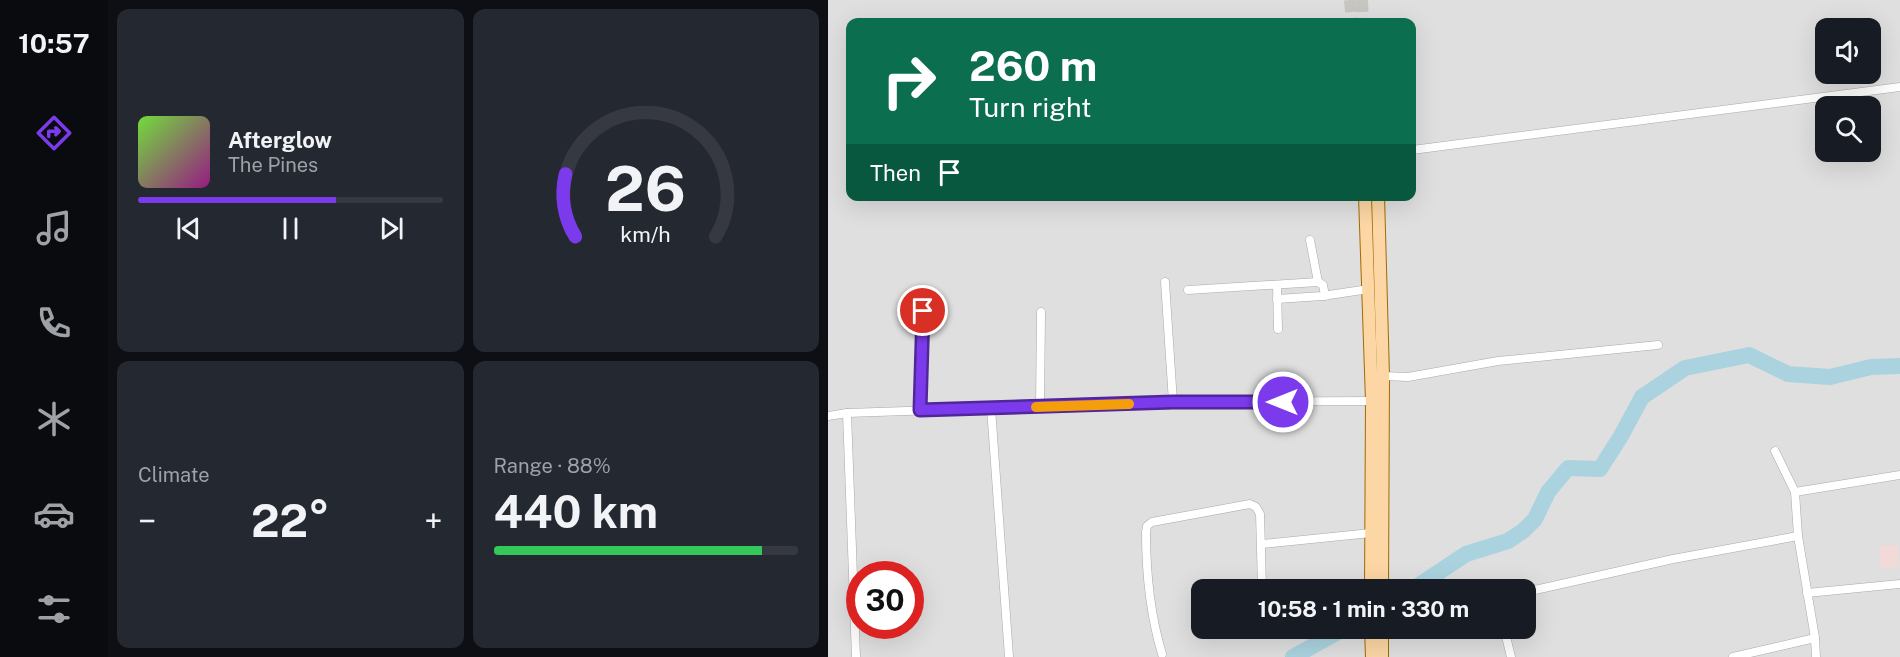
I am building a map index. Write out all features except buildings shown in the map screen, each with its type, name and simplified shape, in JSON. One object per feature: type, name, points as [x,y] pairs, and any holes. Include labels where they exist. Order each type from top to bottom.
[{"type":"main road","points":[[1365,201],[1372,401],[1371,579]]},
{"type":"main road","points":[[1378,201],[1383,376],[1382,579]]},
{"type":"main road","points":[[1371,639],[1372,657]]},
{"type":"main road","points":[[1382,639],[1382,657]]},
{"type":"street","points":[[1416,149],[1900,87]]},
{"type":"street","points":[[1310,240],[1318,282]]},
{"type":"street","points":[[1165,282],[1173,402]]},
{"type":"street","points":[[1188,290],[1318,282],[1323,285],[1325,296]]},
{"type":"street","points":[[1277,285],[1278,329]]},
{"type":"street","points":[[1277,299],[1325,296],[1369,289]]},
{"type":"street","points":[[920,410],[923,311]]},
{"type":"street","points":[[1040,407],[1041,312]]},
{"type":"street","points":[[1383,376],[1408,376],[1510,360],[1658,345]]},
{"type":"street","points":[[828,416],[920,410],[1173,402],[1372,401]]},
{"type":"street","points":[[991,408],[1008,657]]},
{"type":"street","points":[[847,413],[856,657]]},
{"type":"street","points":[[1775,451],[1795,492],[1798,536],[1815,638],[1816,657]]},
{"type":"street","points":[[1795,492],[1900,475]]},
{"type":"street","points":[[1162,654],[1151,615],[1146,554],[1148,526],[1152,522],[1250,504],[1256,507],[1260,514],[1262,579]]},
{"type":"street","points":[[1262,544],[1371,533]]},
{"type":"street","points":[[1536,590],[1673,559],[1798,536]]},
{"type":"street","points":[[1807,593],[1900,584]]},
{"type":"street","points":[[1733,657],[1815,638]]},
{"type":"street","points":[[1507,639],[1512,657]]},
{"type":"shaded area","points":[[828,0],[1900,0],[1900,657],[828,657]]},
{"type":"shaded area","points":[[1898,545],[1899,567],[1881,568],[1879,546]]},
{"type":"waterway","points":[[1428,579],[1466,554],[1508,541],[1523,531],[1535,519],[1548,492],[1568,468],[1600,469],[1642,397],[1685,368],[1749,355],[1788,374],[1830,377],[1871,367],[1900,366]]},
{"type":"waterway","points":[[1293,657],[1325,639]]},
{"type":"tunnel","points":[[1350,0],[1352,18]]},
{"type":"tunnel","points":[[1362,0],[1363,18]]},
{"type":"slow traffic","points":[[1036,407],[1129,404]]},
{"type":"route","points":[[923,311],[920,410],[1173,402],[1283,402]]}]
